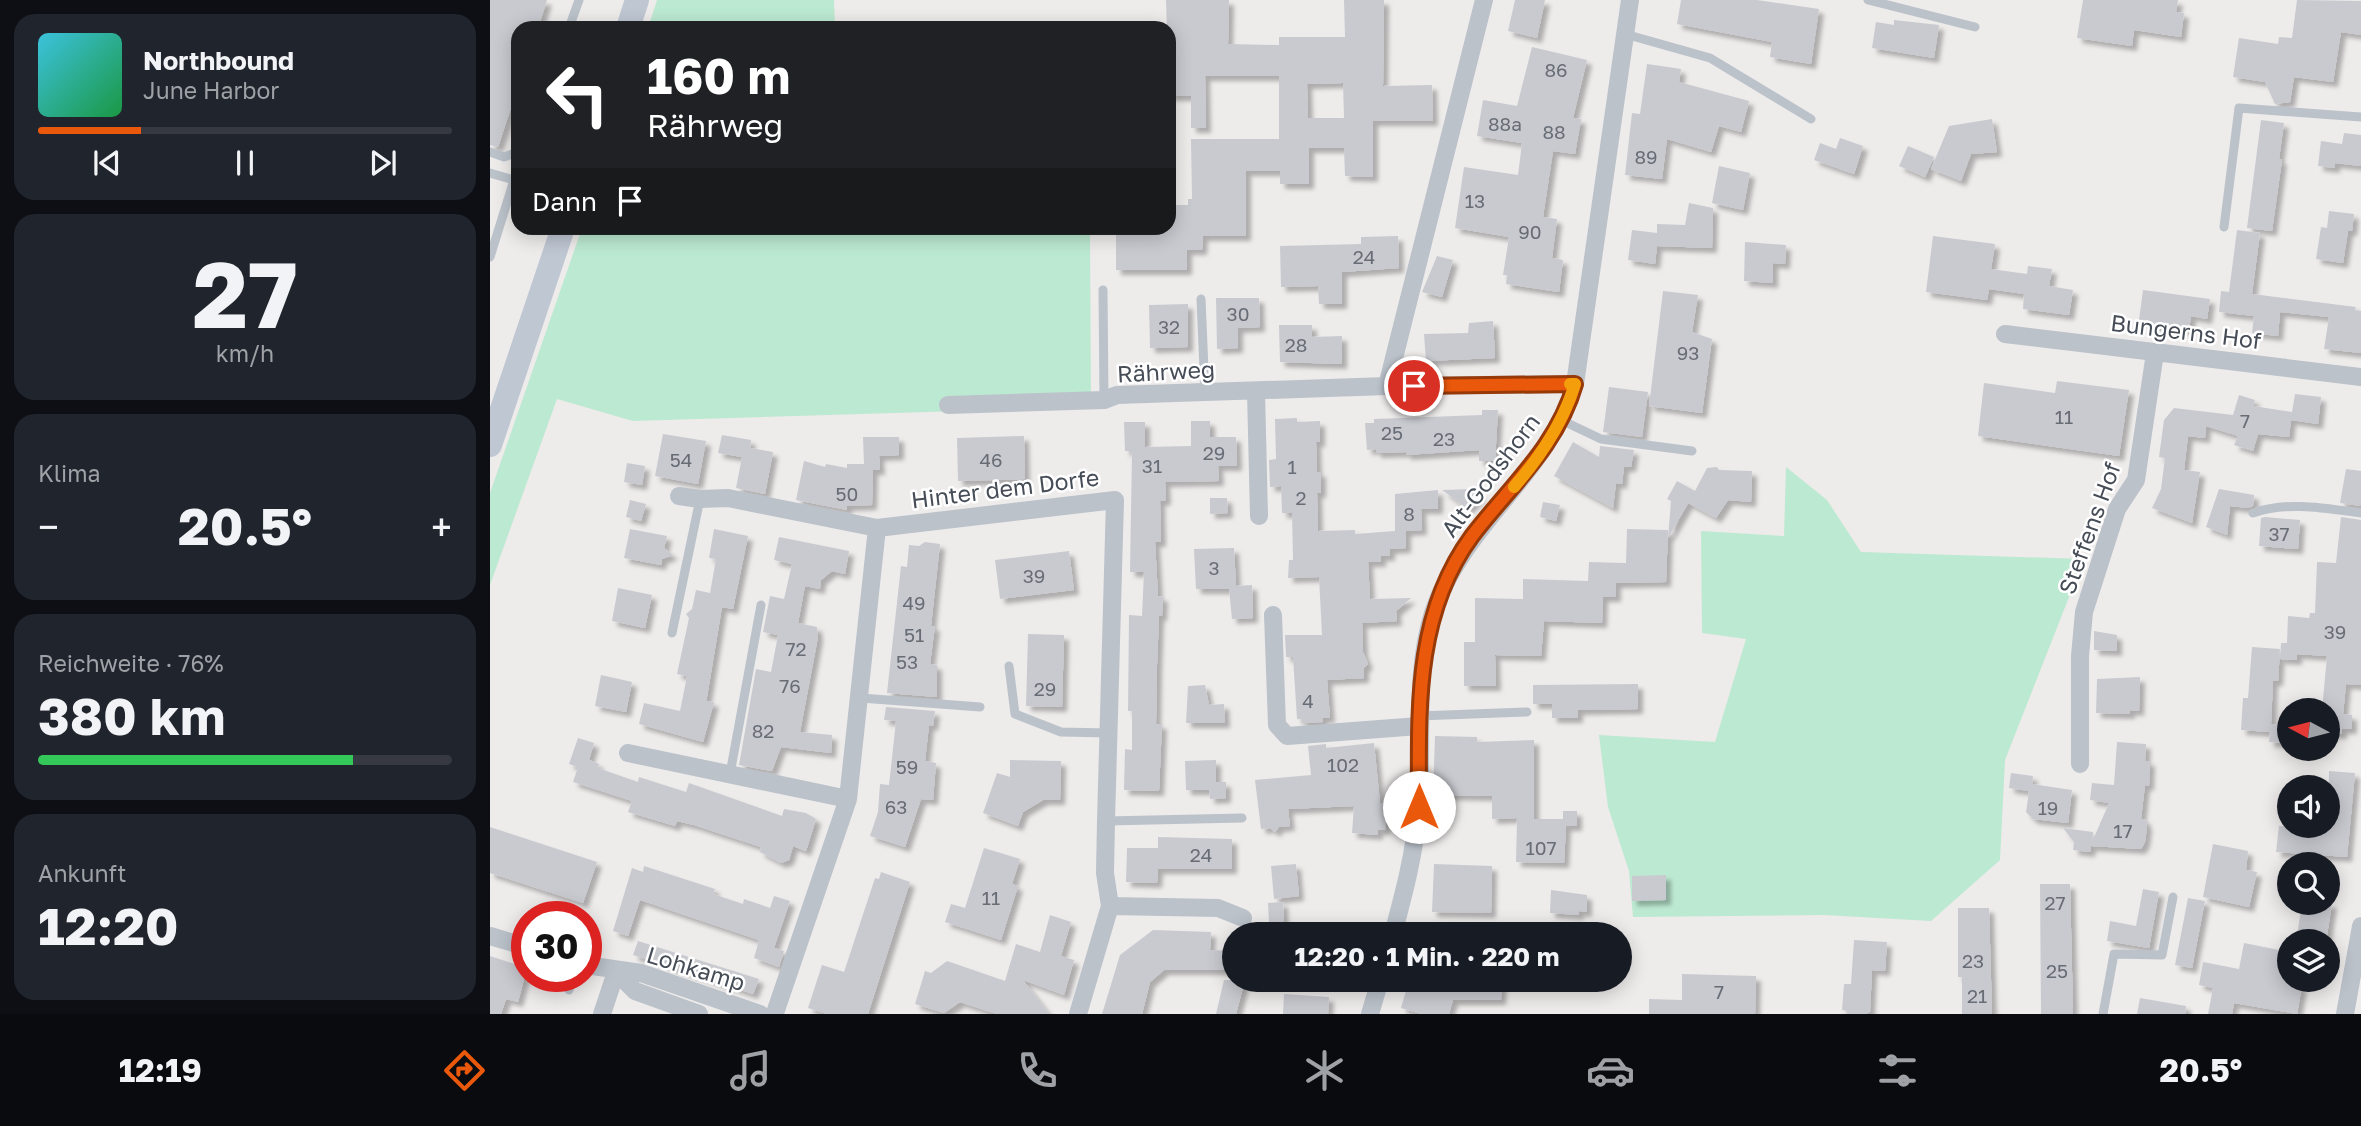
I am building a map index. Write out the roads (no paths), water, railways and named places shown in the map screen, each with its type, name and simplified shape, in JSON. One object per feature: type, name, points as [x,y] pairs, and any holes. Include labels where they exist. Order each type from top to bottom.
[{"type":"main road","points":[[630,21],[638,0]]},
{"type":"main road","points":[[490,445],[561,235]]},
{"type":"street","points":[[1387,386],[1484,0]]},
{"type":"street","name":"Alt-Godshorn","points":[[1396,922],[1411,862],[1419,807],[1419,721],[1427,637],[1434,612],[1455,562],[1485,520],[1534,465],[1561,420],[1575,384],[1630,0]]},
{"type":"street","name":"Bungerns Hof","points":[[2005,334],[2361,377]]},
{"type":"street","name":"Steffens Hof","points":[[2080,764],[2080,656],[2084,612],[2116,509],[2136,480],[2155,353]]},
{"type":"street","name":"Rährweg","points":[[948,405],[1104,400],[1117,395],[1387,386],[1575,384]]},
{"type":"street","points":[[1256,391],[1259,516]]},
{"type":"street","name":"Hinter dem Dorfe","points":[[679,496],[700,499],[728,498],[877,528],[1115,500],[1105,873],[1110,906],[1078,1014]]},
{"type":"street","points":[[769,1014],[848,799],[861,698],[877,528]]},
{"type":"street","points":[[1273,615],[1278,725],[1287,736],[1419,721]]},
{"type":"street","points":[[628,753],[848,799]]},
{"type":"street","points":[[1110,906],[1218,908],[1243,918]]},
{"type":"street","points":[[2345,1014],[2361,926]]},
{"type":"street","points":[[490,936],[511,942]]},
{"type":"street","name":"Lohkamp","points":[[602,969],[641,973],[769,1014]]},
{"type":"street","points":[[602,1014],[616,972]]},
{"type":"street","name":"Lohkamp","points":[[616,972],[635,992],[699,1014]]},
{"type":"street","points":[[1370,1014],[1376,992]]},
{"type":"lane","points":[[572,21],[579,0]]},
{"type":"lane","points":[[1868,0],[1975,27]]},
{"type":"lane","points":[[1625,34],[1710,58],[1811,119]]},
{"type":"lane","points":[[2224,228],[2239,108],[2361,117]]},
{"type":"lane","points":[[490,152],[504,156],[511,154]]},
{"type":"lane","points":[[490,173],[511,179]]},
{"type":"lane","points":[[490,257],[511,190]]},
{"type":"lane","points":[[1103,289],[1104,400]]},
{"type":"lane","points":[[1201,299],[1205,393]]},
{"type":"lane","points":[[1561,420],[1601,439],[1692,451]]},
{"type":"lane","points":[[672,633],[700,499]]},
{"type":"lane","points":[[2253,513],[2279,506],[2312,506],[2361,513]]},
{"type":"lane","points":[[730,774],[761,605]]},
{"type":"lane","points":[[1009,666],[1015,714],[1061,732],[1109,733]]},
{"type":"lane","points":[[861,698],[980,707]]},
{"type":"lane","points":[[1419,721],[1527,712]]},
{"type":"lane","points":[[1106,821],[1242,818]]},
{"type":"lane","points":[[2103,1014],[2114,954],[2162,955],[2173,897]]}]
